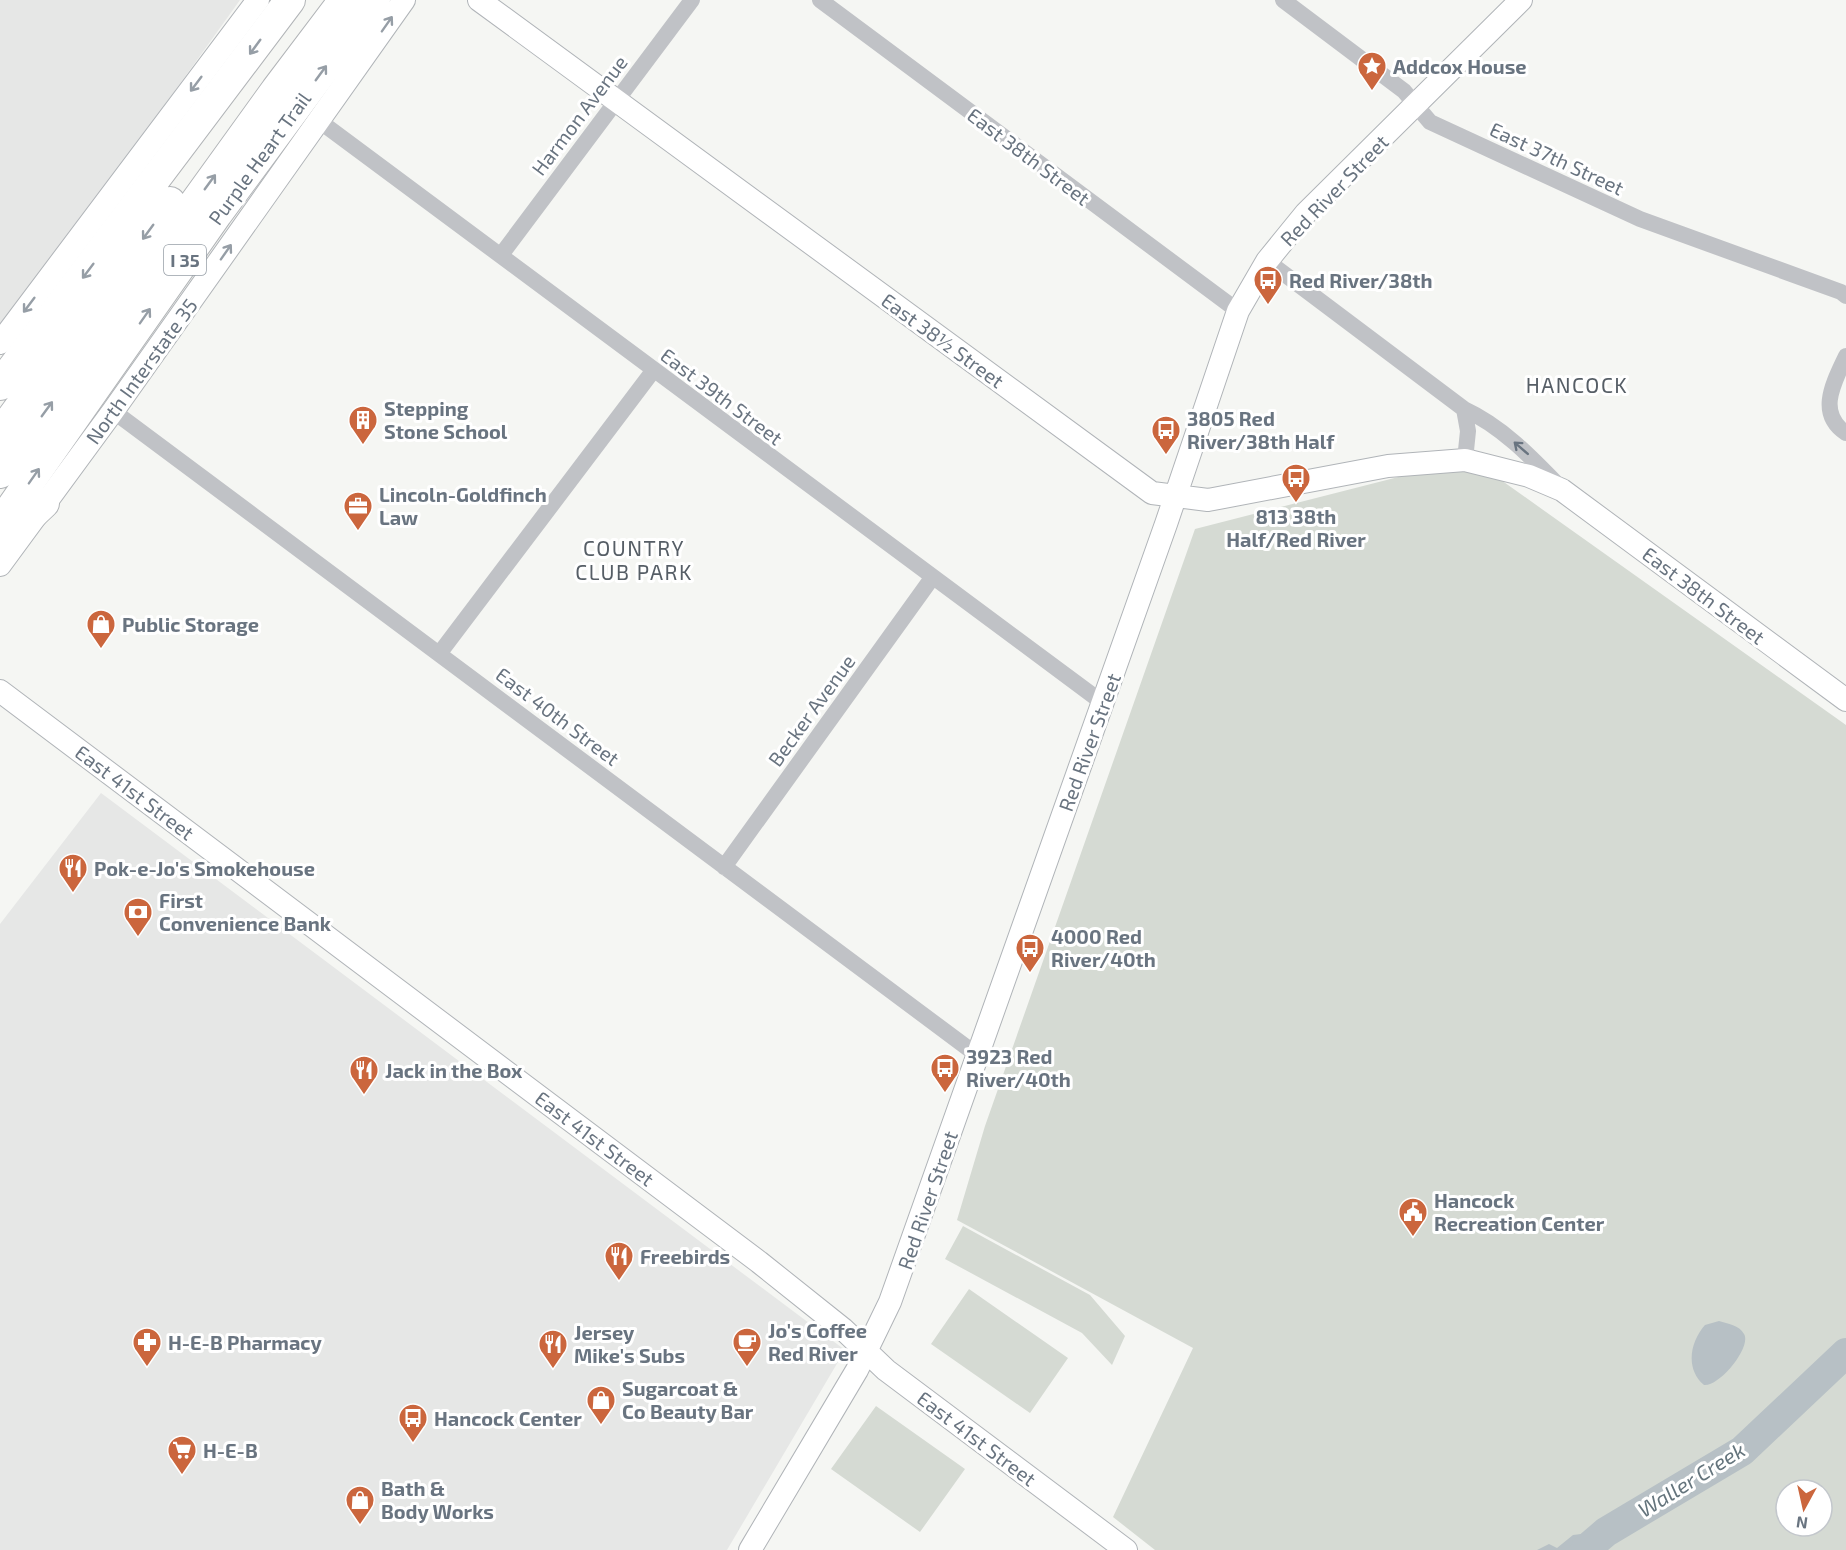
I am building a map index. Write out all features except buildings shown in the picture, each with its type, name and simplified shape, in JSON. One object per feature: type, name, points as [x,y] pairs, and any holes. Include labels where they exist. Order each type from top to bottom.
[{"type":"highway","points":[[0,385],[290,0]]},
{"type":"highway","name":"I 35","points":[[0,434],[321,0]]},
{"type":"highway","name":"Purple Heart Trail","points":[[0,473],[269,100],[345,0]]},
{"type":"highway","name":"Purple Heart Trail","points":[[0,524],[217,214],[375,0]]},
{"type":"highway","points":[[0,544],[44,503]]},
{"type":"street","points":[[0,343],[258,0]]},
{"type":"street","name":"North Interstate 35","points":[[0,565],[113,411],[404,0]]},
{"type":"street","name":"East 38½ Street","points":[[479,0],[1152,493],[1208,500],[1388,466],[1465,460]]},
{"type":"street","name":"Harmon Avenue","points":[[501,255],[692,0]]},
{"type":"street","name":"East 38th Street","points":[[820,0],[1238,311]]},
{"type":"street","name":"East 37th Street","points":[[1283,0],[1404,91],[1430,122],[1597,201],[1844,291]]},
{"type":"street","name":"Red River Street","points":[[750,1550],[866,1350],[890,1302],[1176,496],[1238,311],[1267,261],[1306,213],[1521,0]]},
{"type":"street","name":"East 39th Street","points":[[318,120],[1103,703]]},
{"type":"street","name":"East 38th Street","points":[[1267,261],[1464,409],[1522,447],[1562,490],[1846,700]]},
{"type":"street","points":[[1846,356],[1830,392],[1829,402],[1835,424],[1846,433]]},
{"type":"street","points":[[439,654],[653,371]]},
{"type":"street","points":[[1464,409],[1468,431],[1465,460]]},
{"type":"street","name":"East 40th Street","points":[[113,411],[977,1055]]},
{"type":"street","name":"East 38th Street","points":[[1465,460],[1529,476],[1562,490]]},
{"type":"street","name":"Becker Avenue","points":[[724,867],[932,578]]},
{"type":"street","name":"East 41st Street","points":[[0,691],[759,1262],[843,1329],[886,1370],[1126,1550]]},
{"type":"shaded area","points":[[0,0],[240,0],[78,226],[0,325]]},
{"type":"shaded area","points":[[1465,460],[1477,463],[1846,725],[1846,1550],[1155,1550],[1113,1517],[1193,1348],[957,1220],[985,1126],[1195,529]]},
{"type":"shaded area","name":"Hancock Center","points":[[101,793],[845,1350],[727,1550],[0,1550],[0,924]]},
{"type":"shaded area","points":[[963,1226],[1090,1295],[1125,1336],[1112,1365],[1082,1333],[945,1259]]},
{"type":"shaded area","points":[[969,1289],[1068,1358],[1030,1413],[931,1344]]},
{"type":"shaded area","points":[[1719,1321],[1739,1329],[1744,1334],[1745,1340],[1733,1365],[1718,1380],[1704,1385],[1694,1371],[1693,1347],[1705,1325]]},
{"type":"shaded area","points":[[876,1406],[965,1469],[920,1532],[831,1469]]},
{"type":"shaded area","points":[[1581,1534],[1595,1550],[1537,1550],[1549,1544],[1557,1548],[1573,1535]]},
{"type":"waterway","name":"Waller Creek","points":[[1585,1550],[1606,1532],[1742,1451],[1846,1353]]},
{"type":"place","name":"Addcox House","points":[[1372,92]]},
{"type":"place","name":"Red River/38th","points":[[1268,306]]},
{"type":"place","name":"Stepping Stone School","points":[[363,446]]},
{"type":"place","name":"3805 Red River/38th Half","points":[[1166,456]]},
{"type":"place","name":"813 38th Half/Red River","points":[[1296,504]]},
{"type":"place","name":"Lincoln-Goldfinch Law","points":[[358,532]]},
{"type":"place","name":"Public Storage","points":[[101,650]]},
{"type":"place","name":"Pok-e-Jo's Smokehouse","points":[[73,894]]},
{"type":"place","name":"First Convenience Bank","points":[[138,938]]},
{"type":"place","name":"4000 Red River/40th","points":[[1030,974]]},
{"type":"place","name":"3923 Red River/40th","points":[[945,1094]]},
{"type":"place","name":"Jack in the Box","points":[[364,1096]]},
{"type":"place","name":"Hancock Recreation Center","points":[[1413,1238]]},
{"type":"place","name":"Freebirds","points":[[619,1282]]},
{"type":"place","name":"H-E-B Pharmacy","points":[[147,1368]]},
{"type":"place","name":"Jo's Coffee Red River","points":[[747,1368]]},
{"type":"place","name":"Jersey Mike's Subs","points":[[553,1370]]},
{"type":"place","name":"Sugarcoat & Co Beauty Bar","points":[[601,1426]]},
{"type":"place","name":"Hancock Center","points":[[413,1444]]},
{"type":"place","name":"H-E-B","points":[[182,1476]]},
{"type":"place","name":"Bath & Body Works","points":[[360,1526]]},
{"type":"district","name":"HANCOCK","points":[[1577,384]]},
{"type":"district","name":"COUNTRY CLUB PARK","points":[[634,559]]}]
